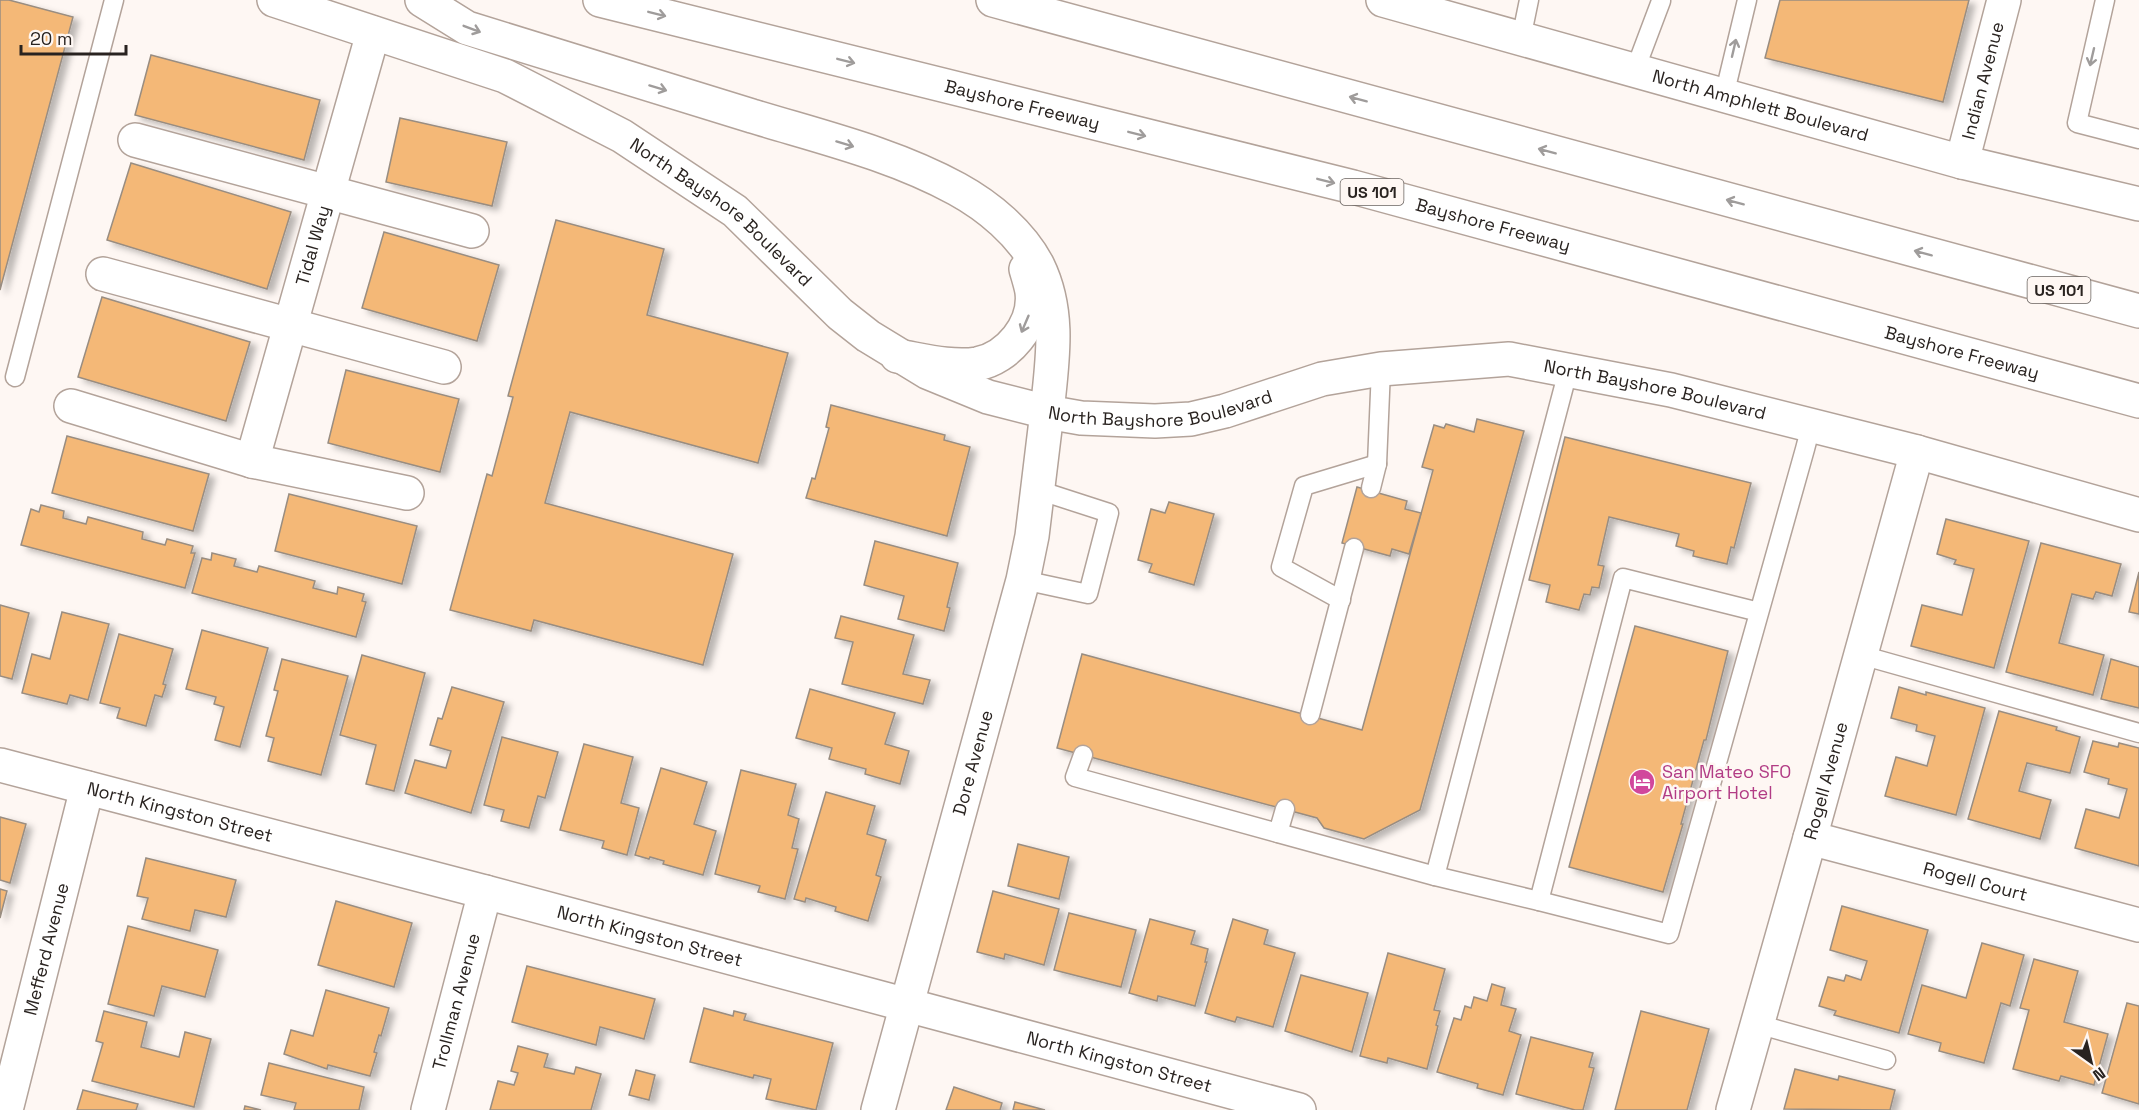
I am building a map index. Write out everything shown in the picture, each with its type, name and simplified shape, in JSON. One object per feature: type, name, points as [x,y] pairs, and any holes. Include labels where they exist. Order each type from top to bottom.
[{"type":"main road","name":"North Bayshore Boulevard","points":[[274,0],[505,76],[622,136],[735,211],[840,314],[868,336],[897,356],[927,372],[988,397],[1047,412],[1119,420],[1191,419],[1261,400],[1322,379],[1381,369],[1509,360],[1671,390],[1917,452],[2139,515]]},
{"type":"main road","points":[[422,0],[466,28],[878,154],[958,189],[1003,230],[1015,247],[1026,271],[1032,294],[1029,317],[1019,338],[1001,354],[977,364],[948,364],[897,356]]},
{"type":"main road","name":"Bayshore Freeway","points":[[600,0],[1353,187],[2139,401]]},
{"type":"main road","name":"US 101","points":[[993,0],[2139,311]]},
{"type":"main road","name":"North Amphlett Boulevard","points":[[1383,0],[1962,162],[2139,204]]},
{"type":"main road","name":"Indian Avenue","points":[[1962,162],[2004,0]]},
{"type":"main road","name":"Tidal Way","points":[[252,461],[373,33]]},
{"type":"main road","points":[[135,140],[472,231]]},
{"type":"main road","name":"Dore Avenue","points":[[878,1110],[1023,580],[1038,490],[1054,340],[1053,312],[1048,290],[1037,265],[1023,243],[1006,225],[958,189]]},
{"type":"main road","points":[[1979,269],[2139,298]]},
{"type":"main road","points":[[102,274],[444,367]]},
{"type":"main road","points":[[71,406],[252,461],[407,493]]},
{"type":"main road","name":"Rogell Avenue","points":[[1732,1110],[1917,452]]},
{"type":"main road","name":"North Kingston Street","points":[[0,765],[485,891],[1299,1110]]},
{"type":"main road","name":"Mefferd Avenue","points":[[6,1110],[87,788]]},
{"type":"main road","name":"Rogell Court","points":[[1810,838],[2139,925]]},
{"type":"main road","name":"Trollman Avenue","points":[[428,1110],[485,891]]},
{"type":"lane","points":[[15,377],[114,0]]},
{"type":"lane","points":[[1521,39],[1529,0]]},
{"type":"lane","points":[[1724,96],[1747,0]]},
{"type":"lane","points":[[2105,0],[2077,123],[2139,139]]},
{"type":"lane","points":[[1635,70],[1661,1]]},
{"type":"lane","points":[[1371,488],[1377,464],[1381,369]]},
{"type":"lane","points":[[1435,876],[1568,371]]},
{"type":"lane","points":[[1083,755],[1075,777],[1435,876],[1669,934],[1811,426]]},
{"type":"lane","points":[[1341,600],[1281,567],[1304,486],[1377,464]]},
{"type":"lane","points":[[1023,580],[1088,594],[1109,513],[1038,490]]},
{"type":"lane","points":[[1310,716],[1354,548]]},
{"type":"lane","points":[[1539,901],[1623,578],[1759,612]]},
{"type":"lane","points":[[1861,655],[2139,734]]},
{"type":"lane","points":[[1278,833],[1285,809]]},
{"type":"lane","points":[[1757,1024],[1886,1060]]},
{"type":"building","points":[[0,0],[9,0],[73,17],[0,290]]},
{"type":"building","points":[[1780,0],[1969,0],[1943,102],[1765,58]]},
{"type":"building","points":[[151,55],[320,100],[304,160],[135,115]]},
{"type":"building","points":[[400,118],[507,142],[492,206],[386,182]]},
{"type":"building","points":[[131,163],[291,212],[267,289],[107,240]]},
{"type":"building","points":[[556,220],[664,249],[647,315],[788,353],[758,463],[570,412],[545,503],[733,554],[703,665],[534,620],[531,631],[450,610],[487,474],[492,476],[513,397],[508,396]]},
{"type":"building","points":[[384,232],[499,265],[477,341],[362,308]]},
{"type":"building","points":[[102,297],[250,342],[226,421],[78,377]]},
{"type":"building","points":[[346,370],[459,399],[440,472],[328,443]]},
{"type":"building","points":[[831,405],[945,435],[944,440],[970,447],[947,536],[806,498],[812,478],[815,479],[829,428],[826,427]]},
{"type":"building","points":[[1477,419],[1524,431],[1420,810],[1364,839],[1324,828],[1317,818],[1057,748],[1082,654],[1362,730],[1433,470],[1422,467],[1434,425],[1444,428],[1446,424],[1474,432]]},
{"type":"building","points":[[67,436],[209,474],[193,531],[52,493]]},
{"type":"building","points":[[1565,437],[1751,483],[1734,548],[1731,547],[1727,564],[1693,556],[1694,551],[1676,546],[1679,534],[1609,517],[1598,565],[1604,566],[1599,588],[1592,587],[1590,595],[1584,594],[1579,610],[1546,602],[1550,585],[1529,580]]},
{"type":"building","points":[[1357,487],[1407,501],[1405,509],[1421,513],[1409,554],[1392,549],[1390,556],[1342,543]]},
{"type":"building","points":[[289,494],[417,526],[402,584],[275,551]]},
{"type":"building","points":[[1169,502],[1214,514],[1194,585],[1149,572],[1152,564],[1138,560],[1151,509],[1165,513]]},
{"type":"building","points":[[41,505],[64,511],[63,518],[86,524],[88,517],[143,532],[142,539],[165,545],[167,539],[193,546],[191,553],[195,553],[185,588],[21,545],[31,509],[39,512]]},
{"type":"building","points":[[1946,519],[2029,541],[1994,668],[1911,646],[1922,605],[1962,615],[1974,569],[1954,564],[1956,560],[1937,554]]},
{"type":"building","points":[[875,541],[958,563],[947,607],[950,608],[944,631],[898,619],[904,596],[864,585]]},
{"type":"building","points":[[2041,543],[2121,564],[2112,596],[2096,592],[2093,599],[2072,594],[2059,643],[2104,655],[2093,695],[2006,672]]},
{"type":"building","points":[[212,553],[236,559],[234,566],[257,572],[259,566],[315,581],[313,588],[337,594],[338,587],[364,594],[362,601],[366,602],[356,637],[192,593],[202,558],[211,560]]},
{"type":"building","points":[[2139,572],[2139,614],[2129,612]]},
{"type":"building","points":[[0,605],[29,613],[12,679],[0,676]]},
{"type":"building","points":[[62,612],[109,624],[88,700],[70,695],[67,704],[22,693],[32,654],[50,659]]},
{"type":"building","points":[[841,616],[914,635],[903,674],[930,680],[923,704],[842,684],[853,642],[835,638]]},
{"type":"building","name":"San Mateo SFO Airport Hotel","points":[[1635,626],[1728,651],[1706,740],[1704,740],[1663,892],[1569,867]]},
{"type":"building","points":[[202,630],[268,648],[240,747],[215,740],[224,707],[214,704],[216,697],[186,689]]},
{"type":"building","points":[[119,634],[173,649],[163,684],[166,685],[162,697],[155,695],[146,726],[117,718],[120,708],[100,703]]},
{"type":"building","points":[[362,655],[425,673],[394,791],[366,784],[376,745],[340,735]]},
{"type":"building","points":[[282,659],[348,676],[321,775],[268,761],[274,738],[266,736],[278,691],[274,690]]},
{"type":"building","points":[[2111,659],[2139,667],[2139,708],[2101,699]]},
{"type":"building","points":[[452,687],[504,702],[471,813],[405,793],[415,760],[446,768],[451,751],[430,745],[438,718],[442,719]]},
{"type":"building","points":[[1899,687],[1985,708],[1956,815],[1885,796],[1896,757],[1927,766],[1935,736],[1916,731],[1917,725],[1891,718]]},
{"type":"building","points":[[810,689],[895,713],[885,744],[909,751],[900,784],[865,774],[866,769],[829,759],[832,748],[796,738]]},
{"type":"building","points":[[1999,711],[2057,727],[2056,730],[2080,737],[2070,773],[2027,763],[2019,791],[2051,800],[2040,839],[1968,819]]},
{"type":"building","points":[[502,737],[558,752],[545,798],[538,796],[529,828],[501,821],[504,810],[484,805]]},
{"type":"building","points":[[2093,741],[2118,747],[2119,743],[2139,748],[2139,866],[2075,848],[2086,809],[2119,818],[2127,789],[2108,784],[2109,779],[2084,772]]},
{"type":"building","points":[[584,744],[633,757],[621,803],[639,808],[627,855],[602,848],[604,841],[560,830]]},
{"type":"building","points":[[661,768],[707,782],[694,824],[716,831],[703,875],[663,864],[664,861],[635,855]]},
{"type":"building","points":[[741,770],[796,784],[788,815],[799,819],[792,848],[798,849],[785,899],[758,892],[760,886],[715,874]]},
{"type":"building","points":[[826,792],[875,806],[867,834],[886,840],[876,875],[881,877],[868,921],[835,911],[836,907],[806,898],[805,902],[794,899]]},
{"type":"building","points":[[0,817],[26,824],[10,883],[0,880]]},
{"type":"building","points":[[1018,844],[1069,857],[1059,899],[1008,886]]},
{"type":"building","points":[[146,858],[236,880],[226,917],[195,910],[190,931],[142,919],[148,898],[137,896]]},
{"type":"building","points":[[0,889],[7,891],[0,918]]},
{"type":"building","points":[[993,891],[1059,909],[1044,965],[1005,954],[1004,959],[977,952]]},
{"type":"building","points":[[336,901],[412,923],[394,987],[318,965]]},
{"type":"building","points":[[1842,906],[1928,930],[1899,1033],[1834,1015],[1836,1011],[1819,1006],[1828,977],[1844,981],[1846,975],[1861,980],[1867,961],[1830,950]]},
{"type":"building","points":[[1069,913],[1136,930],[1121,987],[1054,970]]},
{"type":"building","points":[[1150,919],[1195,931],[1191,944],[1208,949],[1205,962],[1207,962],[1195,1006],[1158,996],[1157,1001],[1129,993]]},
{"type":"building","points":[[1233,919],[1268,930],[1264,944],[1295,953],[1273,1027],[1237,1017],[1235,1022],[1205,1013]]},
{"type":"building","points":[[128,926],[218,950],[205,997],[162,986],[154,1016],[108,1004]]},
{"type":"building","points":[[1982,943],[2024,955],[2010,1006],[2001,1003],[1984,1063],[1939,1051],[1941,1043],[1908,1034],[1922,985],[1966,998]]},
{"type":"building","points":[[1388,953],[1445,969],[1434,1010],[1440,1011],[1427,1069],[1388,1058],[1387,1063],[1360,1056]]},
{"type":"building","points":[[2034,959],[2078,971],[2064,1022],[2108,1034],[2094,1085],[2061,1076],[2059,1081],[2013,1069],[2029,1010],[2020,1008]]},
{"type":"building","points":[[527,966],[655,999],[644,1039],[600,1027],[596,1045],[512,1022]]},
{"type":"building","points":[[1301,975],[1368,993],[1352,1052],[1285,1031]]},
{"type":"building","points":[[1492,984],[1505,988],[1501,1005],[1516,1009],[1509,1031],[1521,1035],[1503,1095],[1477,1088],[1478,1084],[1437,1072],[1454,1018],[1461,1020],[1465,1006],[1471,1008],[1474,997],[1487,1001]]},
{"type":"building","points":[[326,990],[389,1008],[374,1052],[377,1053],[370,1076],[328,1065],[327,1069],[284,1054],[291,1030],[313,1036]]},
{"type":"building","points":[[2127,1003],[2139,1006],[2139,1104],[2102,1093]]},
{"type":"building","points":[[704,1008],[733,1016],[734,1011],[746,1014],[744,1020],[833,1043],[816,1110],[766,1099],[771,1079],[754,1075],[753,1078],[690,1062]]},
{"type":"building","points":[[104,1011],[147,1022],[141,1047],[179,1057],[185,1032],[211,1039],[194,1107],[92,1081],[103,1043],[96,1041]]},
{"type":"building","points":[[1641,1011],[1709,1029],[1687,1110],[1615,1110]]},
{"type":"building","points":[[1531,1037],[1593,1053],[1589,1067],[1594,1068],[1583,1110],[1575,1110],[1516,1094]]},
{"type":"building","points":[[518,1046],[548,1054],[544,1067],[574,1074],[576,1067],[601,1074],[591,1110],[490,1110],[498,1081],[514,1085],[518,1073],[511,1071]]},
{"type":"building","points":[[269,1063],[364,1087],[359,1110],[294,1110],[296,1103],[261,1095]]},
{"type":"building","points":[[1795,1069],[1838,1080],[1839,1076],[1895,1090],[1890,1110],[1784,1109]]},
{"type":"building","points":[[636,1070],[655,1075],[649,1100],[629,1095]]},
{"type":"building","points":[[954,1087],[1002,1103],[1000,1110],[946,1110]]},
{"type":"building","points":[[83,1090],[138,1104],[136,1110],[77,1110]]},
{"type":"building","points":[[1015,1102],[1045,1110],[1013,1110]]},
{"type":"building","points":[[245,1106],[261,1110],[244,1110]]},
{"type":"place","name":"San Mateo SFO Airport Hotel","points":[[1642,782]]}]
